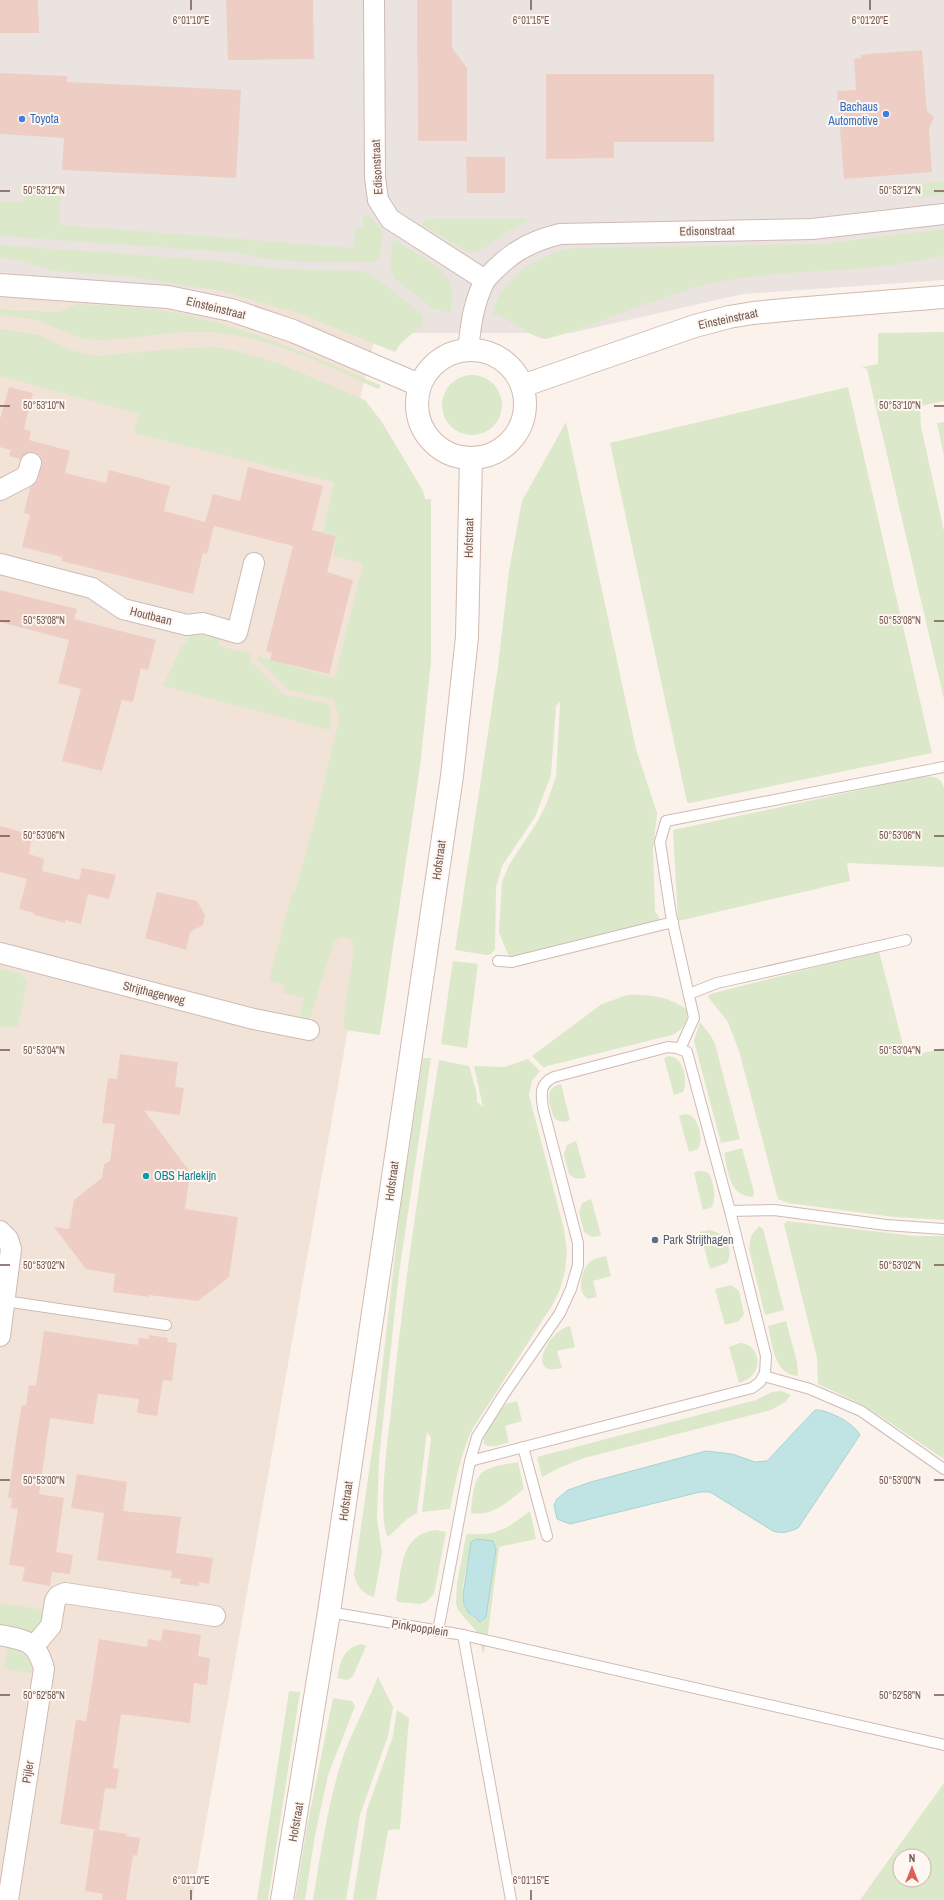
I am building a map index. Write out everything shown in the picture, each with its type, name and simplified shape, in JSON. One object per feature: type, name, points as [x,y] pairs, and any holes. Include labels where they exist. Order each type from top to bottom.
[{"type":"main road","name":"Einsteinstraat","points":[[0,285],[168,297],[231,310],[293,331],[420,385]]},
{"type":"main road","name":"Einsteinstraat","points":[[522,386],[695,326],[730,317],[767,311],[944,297]]},
{"type":"main road","points":[[468,350],[479,350],[501,359],[517,376],[522,386],[525,401],[524,416],[519,429],[510,441],[499,451],[485,456],[471,458],[456,456],[442,451],[426,435],[417,415],[416,400],[420,385],[428,370],[442,358],[459,351],[468,350]]},
{"type":"main road","name":"Hofstraat","points":[[282,1900],[329,1612],[459,717],[467,637],[471,458]]},
{"type":"street","name":"Edisonstraat","points":[[374,0],[375,178],[378,200],[384,211],[398,224],[485,280]]},
{"type":"street","name":"Edisonstraat","points":[[468,350],[471,320],[476,299],[485,280],[495,268],[522,247],[534,241],[560,234],[812,229],[944,214]]},
{"type":"street","points":[[0,490],[26,476],[31,463]]},
{"type":"street","name":"Houtbaan","points":[[0,564],[92,588],[123,609],[187,625],[203,623],[237,632],[254,562]]},
{"type":"street","name":"Strijthagerweg","points":[[0,954],[254,1018],[309,1030]]},
{"type":"street","points":[[0,1231],[8,1239],[11,1249],[0,1336]]},
{"type":"street","points":[[0,1634],[21,1639],[34,1646],[52,1626],[55,1601],[58,1596],[65,1593],[215,1616]]},
{"type":"street","name":"Pijler","points":[[8,1900],[44,1669],[41,1656],[34,1646]]},
{"type":"lane","points":[[680,1049],[694,1018],[673,922],[660,842],[666,821],[944,766]]},
{"type":"lane","points":[[498,960],[512,962],[673,922]]},
{"type":"lane","points":[[689,994],[717,983],[906,940]]},
{"type":"lane","points":[[438,1631],[470,1461],[477,1437],[504,1394],[560,1313],[571,1289],[578,1265],[578,1243],[543,1108],[541,1091],[543,1086],[547,1080],[554,1077],[668,1047],[687,1052],[730,1211],[766,1356],[767,1366],[764,1376],[760,1382],[752,1388],[470,1461]]},
{"type":"lane","points":[[730,1211],[774,1210],[886,1225],[944,1229]]},
{"type":"lane","points":[[5,1300],[166,1325]]},
{"type":"lane","points":[[764,1376],[815,1391],[861,1411],[944,1469]]},
{"type":"lane","points":[[524,1447],[547,1536]]},
{"type":"lane","name":"Pinkpopplein","points":[[329,1612],[462,1635],[510,1900]]},
{"type":"lane","points":[[462,1635],[944,1745]]},
{"type":"shaded area","points":[[0,0],[944,0],[944,280],[743,294],[571,333],[376,333],[253,294],[0,272]]},
{"type":"shaded area","points":[[0,272],[253,294],[376,333],[356,416],[409,491],[364,940],[192,1900],[0,1900]]},
{"type":"green space","points":[[944,181],[944,194],[918,197],[916,185]]},
{"type":"green space","points":[[25,192],[61,193],[59,225],[354,248],[355,228],[363,227],[363,216],[367,214],[383,231],[380,254],[377,260],[372,262],[289,261],[257,257],[242,253],[0,236],[0,202],[24,202]]},
{"type":"green space","points":[[425,219],[527,219],[527,223],[515,227],[484,248],[475,252],[464,250],[422,224]]},
{"type":"green space","points":[[944,229],[944,255],[892,265],[786,273],[734,279],[710,284],[686,290],[593,324],[546,339],[540,338],[500,316],[493,314],[497,300],[504,289],[522,270],[545,257],[571,248],[820,244]]},
{"type":"green space","points":[[393,239],[443,270],[442,273],[450,282],[452,287],[450,313],[432,308],[394,278],[390,266]]},
{"type":"green space","points":[[0,245],[208,260],[279,269],[361,271],[373,275],[420,313],[423,318],[420,327],[400,344],[395,352],[298,313],[221,291],[127,276],[56,271],[14,259],[0,258]]},
{"type":"green space","points":[[78,304],[153,309],[178,313],[231,326],[307,354],[380,385],[380,388],[378,389],[316,361],[274,345],[230,334],[192,332],[99,340],[83,339],[34,319],[0,315],[0,310],[58,312]]},
{"type":"green space","points":[[0,329],[39,335],[70,350],[97,356],[171,349],[212,347],[232,350],[278,363],[365,400],[382,422],[423,491],[425,499],[431,499],[431,661],[420,767],[380,1035],[346,1030],[343,1024],[354,947],[350,938],[340,937],[334,942],[309,1020],[298,1024],[304,998],[283,993],[285,985],[269,981],[292,892],[295,892],[316,816],[339,720],[334,700],[289,690],[257,659],[258,656],[335,678],[363,563],[333,556],[337,536],[323,532],[334,482],[134,433],[139,414],[0,376]]},
{"type":"green space","points":[[944,332],[944,401],[920,406],[921,427],[944,531],[944,699],[867,369],[862,367],[878,364],[878,333]]},
{"type":"green space","points":[[466,375],[478,375],[494,383],[500,393],[502,405],[500,417],[494,427],[478,435],[466,435],[450,427],[442,411],[442,399],[450,383]]},
{"type":"green space","points":[[848,387],[932,753],[690,803],[687,802],[610,443]]},
{"type":"green space","points":[[566,422],[636,749],[657,813],[653,850],[655,911],[661,921],[510,959],[499,932],[502,882],[509,865],[536,824],[546,805],[556,777],[560,702],[556,706],[551,775],[535,817],[502,866],[496,887],[495,949],[491,954],[487,955],[455,950],[498,667],[509,571],[522,501]]},
{"type":"green space","points":[[944,422],[944,456],[937,423]]},
{"type":"green space","points":[[192,633],[220,639],[218,646],[252,654],[250,660],[283,694],[329,704],[332,723],[329,730],[163,686],[179,651]]},
{"type":"green space","points":[[925,776],[939,779],[944,788],[944,867],[847,863],[850,881],[678,921],[673,830]]},
{"type":"green space","points":[[879,951],[906,1057],[944,1048],[944,1220],[894,1217],[788,1203],[778,1199],[739,1051],[728,1022],[708,997],[710,994]]},
{"type":"green space","points":[[453,961],[478,964],[467,1048],[441,1044]]},
{"type":"green space","points":[[0,968],[21,973],[27,981],[18,1027],[0,1027]]},
{"type":"green space","points":[[627,995],[659,997],[674,1002],[688,1010],[687,1018],[682,1028],[672,1035],[544,1068],[532,1056],[602,1004]]},
{"type":"green space","points":[[700,1022],[711,1036],[715,1044],[740,1139],[721,1143],[694,1041]]},
{"type":"green space","points":[[669,1056],[678,1060],[684,1070],[685,1076],[683,1092],[674,1095],[664,1058]]},
{"type":"green space","points":[[423,1058],[431,1058],[399,1273],[379,1458],[377,1519],[382,1553],[374,1597],[363,1592],[354,1575],[375,1431],[401,1203]]},
{"type":"green space","points":[[528,1059],[540,1071],[532,1081],[529,1095],[564,1229],[567,1252],[565,1271],[560,1289],[553,1304],[473,1428],[456,1478],[450,1509],[422,1512],[431,1438],[427,1432],[417,1513],[407,1519],[388,1537],[383,1514],[383,1496],[388,1439],[412,1236],[439,1060],[469,1066],[476,1090],[477,1102],[483,1107],[474,1066],[504,1067]]},
{"type":"green space","points":[[561,1084],[570,1120],[564,1122],[554,1118],[549,1102],[549,1093],[551,1089]]},
{"type":"green space","points":[[684,1114],[689,1115],[697,1122],[700,1134],[700,1145],[698,1149],[689,1152],[679,1116]]},
{"type":"green space","points":[[576,1141],[586,1177],[579,1179],[569,1174],[564,1154],[567,1145]]},
{"type":"green space","points":[[742,1148],[754,1192],[753,1197],[745,1196],[734,1187],[727,1167],[724,1153]]},
{"type":"green space","points":[[698,1171],[708,1173],[712,1180],[714,1190],[712,1207],[703,1210],[694,1173]]},
{"type":"green space","points":[[591,1199],[601,1235],[594,1237],[584,1232],[579,1212],[582,1203]]},
{"type":"green space","points":[[787,1221],[915,1236],[944,1236],[944,1459],[865,1406],[818,1384],[817,1358],[784,1224]]},
{"type":"green space","points":[[759,1226],[763,1229],[784,1310],[765,1315],[749,1249],[751,1236]]},
{"type":"green space","points":[[709,1230],[719,1234],[727,1242],[730,1252],[727,1263],[710,1269],[700,1232]]},
{"type":"green space","points":[[606,1256],[611,1276],[593,1281],[597,1297],[588,1299],[584,1296],[582,1291],[582,1275],[591,1261]]},
{"type":"green space","points":[[731,1285],[739,1291],[744,1314],[739,1321],[725,1325],[715,1289]]},
{"type":"green space","points":[[786,1321],[797,1362],[798,1376],[790,1374],[779,1364],[771,1341],[768,1326]]},
{"type":"green space","points":[[570,1326],[575,1347],[557,1351],[562,1368],[551,1369],[545,1366],[542,1360],[548,1344],[562,1329]]},
{"type":"green space","points":[[740,1343],[750,1346],[753,1349],[756,1354],[757,1363],[754,1373],[739,1383],[729,1347]]},
{"type":"green space","points":[[781,1391],[791,1395],[785,1402],[771,1410],[584,1458],[542,1477],[537,1457],[756,1400],[772,1392]]},
{"type":"green space","points":[[517,1401],[522,1421],[505,1426],[509,1442],[493,1446],[484,1444],[483,1437],[501,1408],[506,1404]]},
{"type":"green space","points":[[518,1462],[524,1489],[500,1507],[486,1513],[471,1513],[474,1489],[478,1478],[482,1473],[493,1467]]},
{"type":"green space","points":[[530,1511],[536,1539],[499,1547],[487,1641],[483,1654],[478,1633],[458,1610],[456,1604],[457,1584],[466,1536],[467,1534],[487,1534],[501,1530]],"holes":[[[476,1539],[496,1549],[486,1617],[477,1621],[465,1609],[462,1598],[471,1542]]]},
{"type":"green space","points":[[437,1530],[446,1532],[434,1594],[426,1602],[420,1604],[398,1602],[396,1600],[402,1566],[404,1556],[409,1546],[415,1538],[425,1533]]},
{"type":"green space","points":[[0,1603],[45,1610],[43,1624],[32,1634],[0,1626]]},
{"type":"green space","points":[[361,1644],[366,1646],[353,1676],[347,1680],[337,1678],[343,1657],[350,1649]]},
{"type":"green space","points":[[8,1648],[22,1653],[29,1659],[32,1663],[32,1673],[4,1669]]},
{"type":"green space","points":[[378,1677],[393,1707],[388,1736],[360,1815],[346,1900],[313,1900],[327,1821],[338,1773],[351,1737]]},
{"type":"green space","points":[[289,1691],[300,1692],[268,1900],[257,1900]]},
{"type":"green space","points":[[333,1698],[352,1701],[355,1706],[328,1775],[315,1835],[305,1900],[295,1900],[306,1832]]},
{"type":"green space","points":[[397,1710],[409,1718],[400,1829],[388,1830],[376,1900],[353,1900],[367,1810],[393,1736]]},
{"type":"green space","points":[[944,1783],[944,1900],[860,1900],[892,1855],[892,1888],[932,1888],[932,1848],[897,1848]]},
{"type":"water","points":[[815,1410],[833,1414],[852,1426],[860,1435],[798,1528],[782,1532],[773,1531],[710,1492],[700,1492],[570,1524],[557,1519],[554,1505],[557,1499],[568,1490],[591,1482],[706,1451],[732,1454],[755,1462],[767,1461]]},
{"type":"water","points":[[476,1539],[493,1541],[496,1549],[486,1617],[480,1622],[468,1612],[464,1605],[463,1595],[471,1542]]},
{"type":"building","points":[[0,0],[38,0],[39,33],[0,33]]},
{"type":"building","points":[[226,0],[313,0],[314,59],[228,60]]},
{"type":"building","points":[[417,0],[452,0],[452,48],[467,68],[467,141],[418,141]]},
{"type":"building","points":[[922,50],[927,111],[934,117],[929,129],[932,172],[844,179],[837,91],[856,90],[854,59],[861,58],[861,55]]},
{"type":"building","points":[[0,73],[67,76],[67,82],[241,90],[236,178],[62,170],[64,138],[0,134]]},
{"type":"building","points":[[546,74],[714,74],[714,142],[614,142],[614,158],[546,159]]},
{"type":"building","points":[[466,157],[505,157],[505,193],[467,193]]},
{"type":"building","points":[[9,387],[33,393],[24,429],[31,431],[29,440],[70,451],[65,473],[106,483],[109,470],[170,486],[164,511],[205,522],[213,494],[240,501],[248,467],[323,486],[312,530],[336,536],[327,572],[353,580],[329,674],[270,660],[272,653],[266,651],[293,546],[214,526],[207,554],[203,553],[193,594],[62,561],[62,557],[22,547],[30,515],[24,513],[30,487],[38,480],[42,461],[40,455],[35,452],[28,452],[20,459],[9,456],[11,450],[0,447],[0,419]]},
{"type":"building","points":[[0,590],[77,609],[74,619],[156,640],[148,670],[141,668],[133,702],[122,700],[102,771],[62,761],[81,689],[58,683],[69,640],[0,622]]},
{"type":"building","points":[[0,826],[32,835],[29,854],[44,859],[42,871],[79,880],[82,868],[116,875],[109,899],[88,894],[81,924],[65,920],[65,923],[34,915],[34,913],[19,909],[27,879],[0,872]]},
{"type":"building","points":[[157,892],[197,901],[205,915],[203,925],[190,932],[186,950],[145,938]]},
{"type":"building","name":"OBS Harlekijn","points":[[120,1054],[178,1062],[175,1087],[184,1088],[180,1115],[144,1110],[190,1172],[185,1209],[238,1217],[229,1277],[198,1301],[113,1292],[115,1274],[86,1269],[54,1227],[69,1229],[74,1200],[102,1178],[104,1164],[110,1161],[115,1124],[102,1123],[108,1078],[117,1079]]},
{"type":"building","points":[[44,1331],[138,1345],[139,1338],[149,1339],[149,1335],[168,1338],[167,1342],[177,1343],[172,1381],[163,1380],[157,1416],[137,1413],[139,1399],[98,1394],[93,1424],[50,1418],[39,1494],[64,1498],[56,1552],[73,1555],[70,1574],[52,1572],[50,1586],[22,1581],[25,1567],[9,1565],[18,1509],[11,1508],[12,1498],[8,1498],[17,1433],[22,1405],[26,1405],[29,1385],[36,1386]]},
{"type":"building","points":[[77,1474],[127,1482],[123,1511],[181,1517],[176,1553],[213,1558],[209,1584],[199,1582],[199,1586],[180,1584],[181,1579],[171,1578],[172,1571],[97,1560],[104,1513],[71,1508]]},
{"type":"building","points":[[163,1629],[201,1635],[198,1656],[210,1658],[207,1685],[194,1683],[190,1723],[121,1714],[113,1768],[119,1769],[116,1789],[105,1788],[99,1830],[60,1824],[76,1720],[86,1721],[99,1639],[147,1647],[148,1639],[161,1641]]},
{"type":"building","points":[[94,1829],[127,1834],[126,1836],[140,1838],[137,1856],[133,1855],[126,1900],[102,1900],[103,1894],[85,1891]]},
{"type":"place","name":"Bachaus Automotive","points":[[886,114]]},
{"type":"place","name":"Toyota","points":[[22,119]]},
{"type":"place","name":"OBS Harlekijn","points":[[146,1176]]},
{"type":"place","name":"Park Strijthagen","points":[[655,1240]]}]
